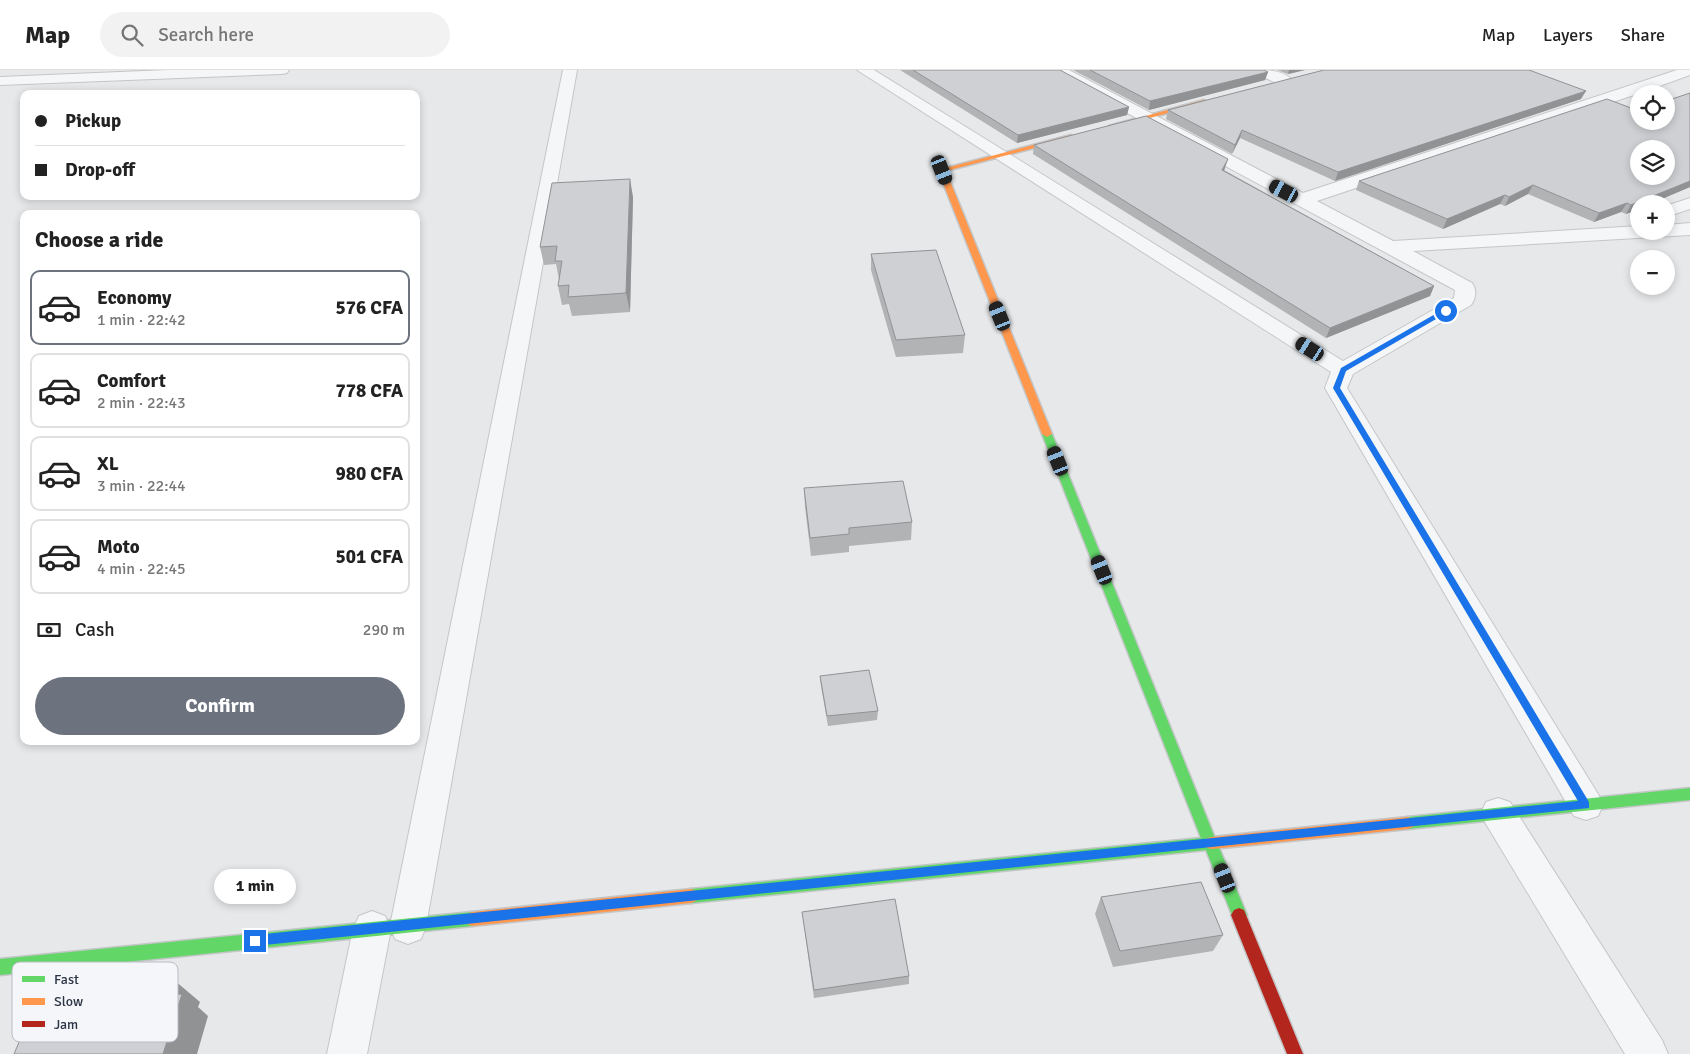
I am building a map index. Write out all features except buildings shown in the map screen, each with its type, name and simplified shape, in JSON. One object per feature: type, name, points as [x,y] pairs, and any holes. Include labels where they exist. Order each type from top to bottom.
[{"type":"street","points":[[0,81],[282,70]]},
{"type":"street","points":[[348,1054],[390,927],[570,70]]},
{"type":"street","points":[[864,70],[998,156],[1343,370]]},
{"type":"street","points":[[1058,70],[1465,287],[1464,301],[1343,370],[1336,388],[1586,805]]},
{"type":"street","points":[[1261,70],[1290,80]]},
{"type":"street","points":[[1301,200],[1688,71]]},
{"type":"street","points":[[1267,86],[1290,80]]},
{"type":"street","points":[[1100,129],[1211,100]]},
{"type":"street","points":[[1081,134],[942,170],[1295,1054]]},
{"type":"street","points":[[1675,208],[1690,202]]},
{"type":"street","points":[[1609,234],[1630,226]]},
{"type":"street","points":[[1675,230],[1690,229]]},
{"type":"street","points":[[1388,247],[1630,233]]},
{"type":"street","points":[[49,962],[1498,812],[1690,794]]},
{"type":"street","points":[[1498,812],[1648,1054]]},
{"type":"traffic: fast","points":[[1047,434],[1239,915]]},
{"type":"traffic: fast","points":[[1408,823],[1690,794]]},
{"type":"traffic: fast","points":[[691,896],[1212,843]]},
{"type":"traffic: fast","points":[[49,962],[472,919]]},
{"type":"traffic: fast","points":[[0,967],[12,966]]},
{"type":"traffic: slow","points":[[1112,126],[1204,102]]},
{"type":"traffic: slow","points":[[1047,434],[942,170],[1071,137]]},
{"type":"traffic: slow","points":[[1212,843],[1408,823]]},
{"type":"traffic: slow","points":[[472,919],[691,896]]},
{"type":"traffic: jam","points":[[1239,915],[1295,1054]]},
{"type":"route","points":[[255,941],[1498,812],[1586,805],[1336,388],[1343,370],[1446,311]]}]
